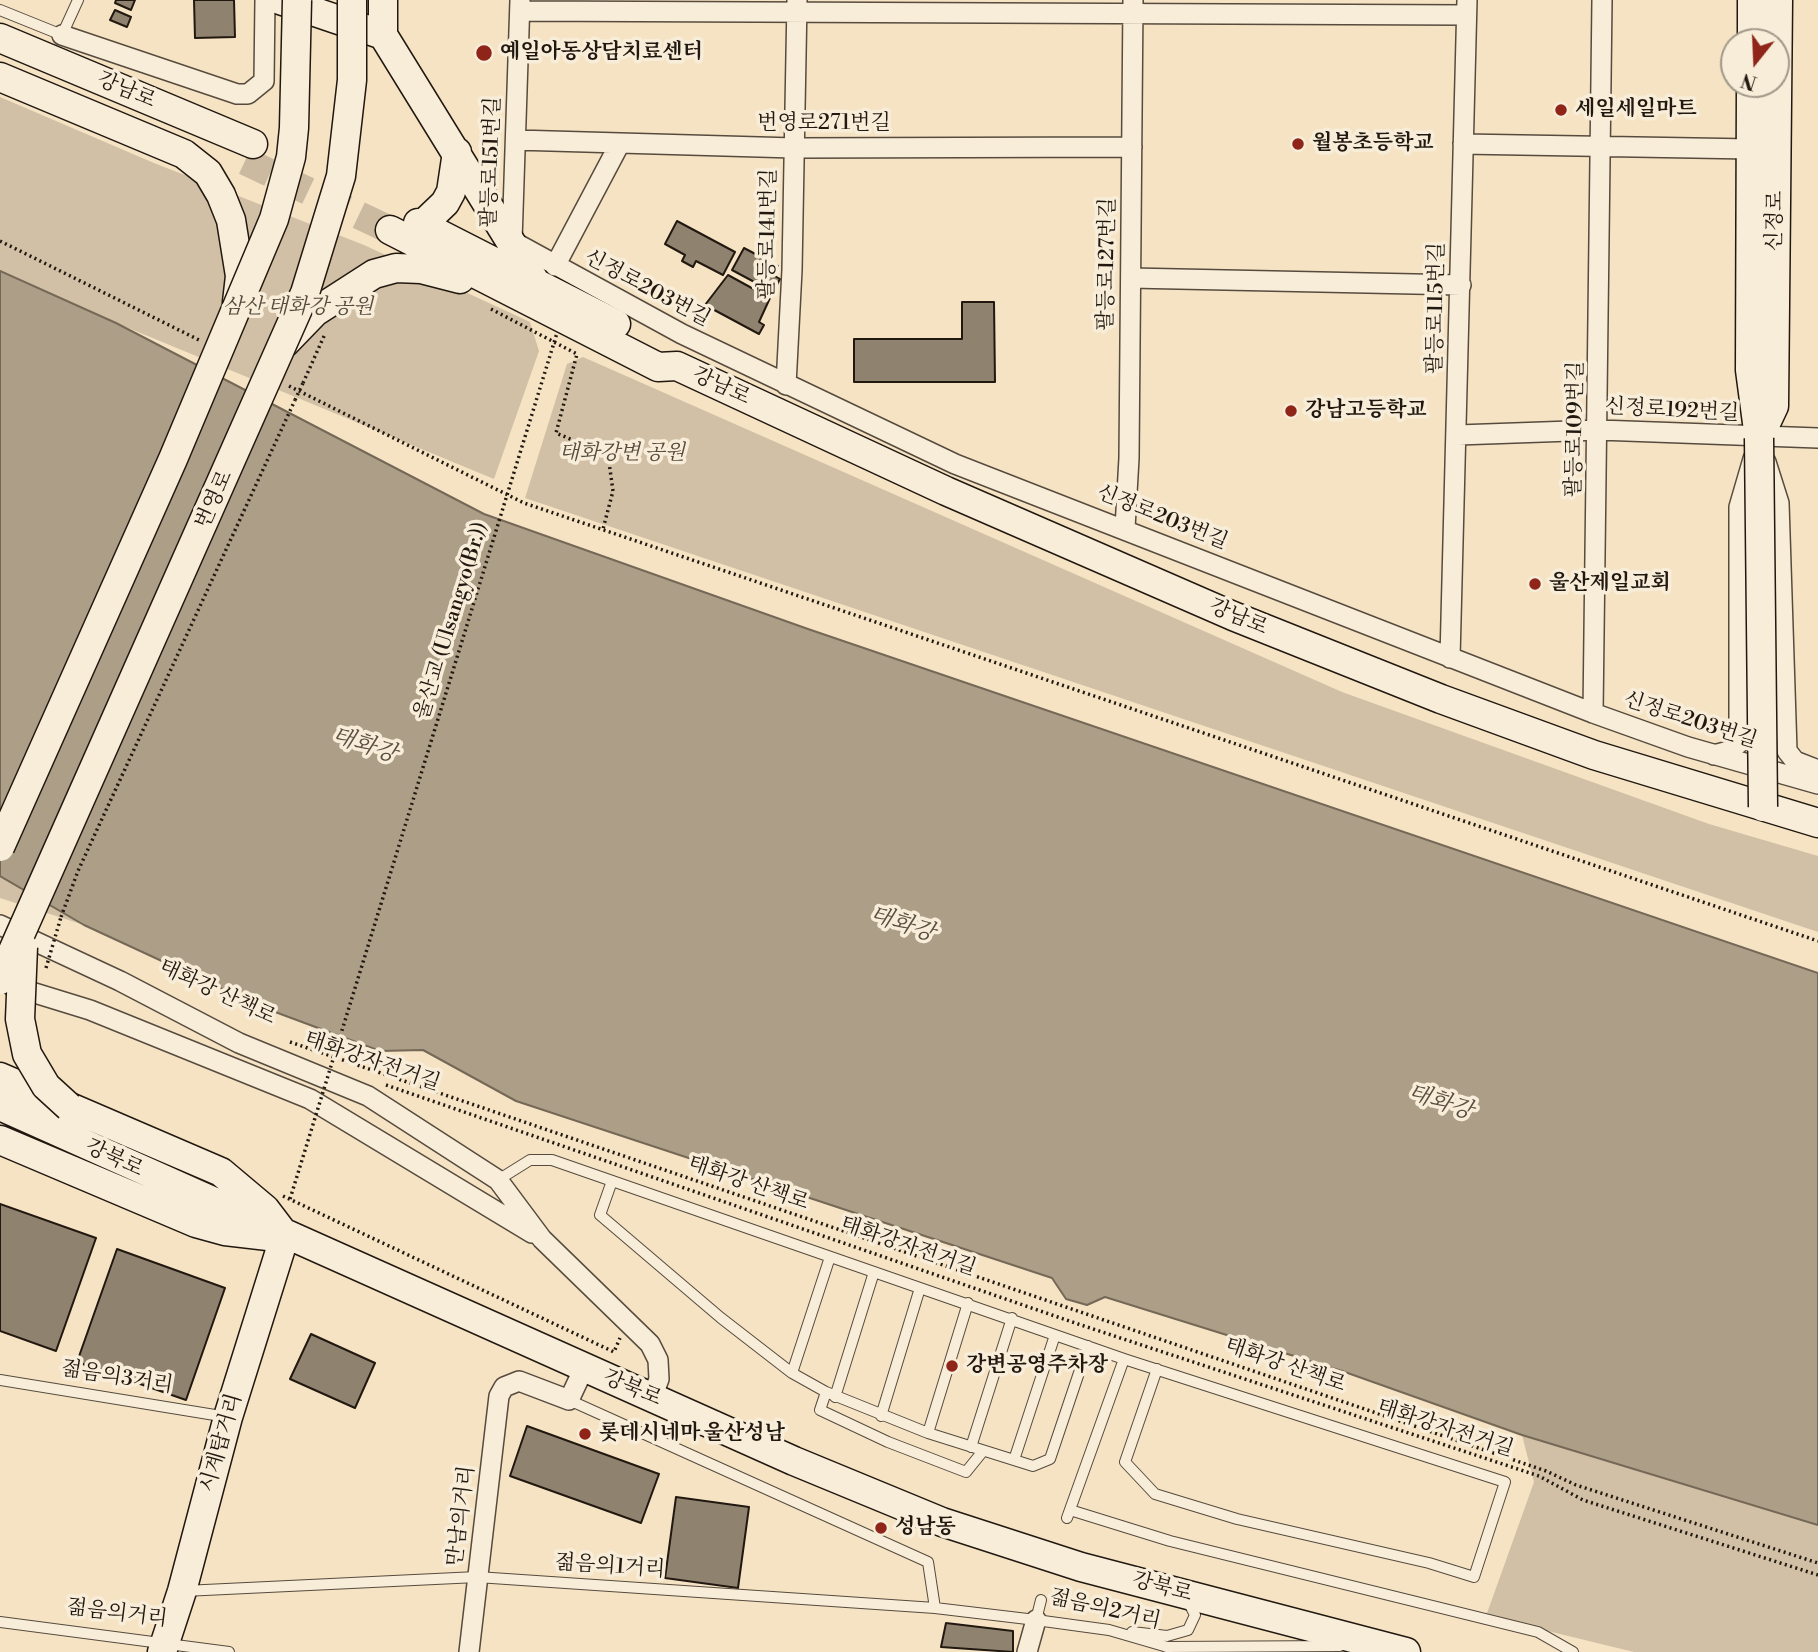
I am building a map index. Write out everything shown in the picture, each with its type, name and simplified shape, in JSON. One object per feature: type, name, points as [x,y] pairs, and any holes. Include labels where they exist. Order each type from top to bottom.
[{"type":"main road","points":[[280,0],[383,35]]},
{"type":"main road","points":[[0,847],[233,322],[274,219],[291,157],[297,80],[297,0]]},
{"type":"main road","name":"번영로","points":[[0,981],[42,928],[319,254],[341,176],[352,80],[352,0]]},
{"type":"main road","points":[[283,346],[315,312],[354,285],[374,274],[396,268],[421,269],[453,276],[521,310],[555,320],[545,273],[512,241],[383,35],[383,0]]},
{"type":"main road","points":[[1752,0],[1752,28]]},
{"type":"main road","name":"신정로","points":[[1763,323],[1778,0]]},
{"type":"main road","name":"강남로","points":[[0,38],[249,152],[0,62]]},
{"type":"main road","points":[[0,77],[184,154],[208,173],[231,220],[240,276],[233,322]]},
{"type":"main road","name":"신정로","points":[[1751,98],[1751,149],[1763,323],[1774,406],[1759,438],[1763,807]]},
{"type":"main road","points":[[422,225],[445,203],[451,192],[457,152]]},
{"type":"main road","name":"강남로","points":[[677,366],[667,351],[545,273],[422,225],[393,221],[555,320],[658,367],[677,366],[946,491],[1334,657],[1594,755],[1818,822]]},
{"type":"main road","points":[[42,928],[20,980],[23,1037],[35,1070],[46,1086],[69,1107]]},
{"type":"main road","points":[[0,1077],[221,1172],[265,1209],[285,1235]]},
{"type":"main road","name":"강북로","points":[[0,1106],[584,1368],[942,1522],[1058,1560],[1406,1652]]},
{"type":"main road","points":[[2,1140],[196,1223],[255,1236],[285,1235]]},
{"type":"main road","name":"시계탑거리","points":[[164,1647],[182,1591],[228,1417],[285,1235]]},
{"type":"street","points":[[62,35],[237,94],[248,94],[264,81],[265,0]]},
{"type":"street","name":"팔등로109번길","points":[[1593,713],[1599,430],[1602,0]]},
{"type":"street","points":[[520,6],[1466,8]]},
{"type":"street","name":"팔등로151번길","points":[[512,241],[520,6]]},
{"type":"street","name":"팔등로141번길","points":[[786,385],[792,270],[797,6]]},
{"type":"street","name":"팔등로127번길","points":[[1125,527],[1131,278],[1133,7]]},
{"type":"street","name":"팔등로115번길","points":[[1450,658],[1458,435],[1466,8]]},
{"type":"street","name":"번영로271번길","points":[[516,140],[794,148],[1132,147]]},
{"type":"street","points":[[1463,144],[1751,149]]},
{"type":"street","points":[[545,273],[618,145]]},
{"type":"street","name":"신정로203번길","points":[[545,273],[955,464],[1125,527],[1593,713],[1714,755],[1818,784]]},
{"type":"street","points":[[1131,278],[1461,285]]},
{"type":"street","name":"신정로192번길","points":[[1458,435],[1599,430],[1759,438],[1818,438]]},
{"type":"street","points":[[1714,755],[1730,751],[1739,743],[1739,507],[1759,438]]},
{"type":"street","points":[[1759,438],[1779,503],[1787,751],[1795,761],[1818,770]]},
{"type":"street","points":[[0,925],[108,975],[239,1043],[368,1096],[498,1180],[542,1239],[650,1344],[658,1360],[659,1379],[652,1398]]},
{"type":"street","points":[[0,981],[90,1010],[310,1099],[542,1239]]},
{"type":"street","points":[[569,1400],[584,1368]]},
{"type":"street","name":"만남의거리","points":[[468,1652],[499,1396],[504,1387],[519,1381],[569,1400]]},
{"type":"street","points":[[1027,1652],[1035,1620]]},
{"type":"lane","points":[[0,10],[62,35],[78,0]]},
{"type":"lane","points":[[498,1180],[530,1160],[552,1160],[1124,1359],[1157,1369],[1506,1482],[1474,1577],[1429,1563],[1237,1518],[1155,1494],[1125,1462],[1157,1369]]},
{"type":"lane","points":[[612,1181],[600,1215],[721,1318],[792,1373],[830,1395],[928,1433],[1033,1466],[1050,1460],[1088,1346]]},
{"type":"lane","points":[[792,1373],[830,1257]]},
{"type":"lane","points":[[874,1272],[830,1395],[820,1410],[888,1442],[966,1472],[983,1451]]},
{"type":"lane","points":[[881,1416],[920,1288]]},
{"type":"lane","points":[[928,1433],[968,1303]]},
{"type":"lane","points":[[971,1447],[1012,1318]]},
{"type":"lane","points":[[1014,1460],[1055,1335]]},
{"type":"lane","points":[[1124,1359],[1069,1514],[1538,1632],[1573,1652]]},
{"type":"lane","name":"젊음의3거리","points":[[0,1380],[228,1417]]},
{"type":"lane","points":[[569,1400],[928,1562],[935,1608]]},
{"type":"lane","name":"젊음의1거리","points":[[182,1591],[477,1577],[935,1608],[1035,1620]]},
{"type":"lane","points":[[1109,1630],[1167,1636],[1188,1630],[1195,1615],[1192,1606],[1177,1592]]},
{"type":"lane","name":"젊음의2거리","points":[[1041,1600],[1035,1620],[1109,1630],[1181,1652]]},
{"type":"lane","name":"젊음의거리","points":[[0,1622],[164,1647],[229,1652]]},
{"type":"lane","points":[[1166,1647],[1379,1645]]},
{"type":"path","points":[[0,242],[208,345]]},
{"type":"path","points":[[490,309],[577,354],[556,433],[608,455],[613,491],[603,529]]},
{"type":"path","name":"울산교 (Ulsangyo(Br.))","points":[[555,320],[290,1199],[614,1352]]},
{"type":"path","points":[[43,979],[78,871],[329,326]]},
{"type":"path","points":[[281,382],[476,482],[524,503],[1818,941]]},
{"type":"path","points":[[42,928],[61,940]]},
{"type":"path","name":"태화강 산책로","points":[[280,1039],[1546,1471],[1576,1485],[1818,1563]]},
{"type":"path","name":"태화강자전거길","points":[[327,1065],[340,1070]]},
{"type":"path","name":"태화강자전거길","points":[[378,1082],[1091,1328],[1539,1476],[1583,1500],[1818,1575]]},
{"type":"green space","name":"삼산 태화강 공원","points":[[0,97],[154,163],[364,245],[530,322],[539,351],[494,479],[0,275]]},
{"type":"green space","name":"태화강변 공원","points":[[583,357],[1342,692],[1709,824],[1818,856],[1818,932],[525,498],[567,364]]},
{"type":"green space","points":[[0,876],[84,925],[0,898]]},
{"type":"green space","points":[[1522,1435],[1818,1525],[1818,1652],[1634,1652],[1486,1616],[1534,1482]]},
{"type":"water","name":"태화강","points":[[0,271],[116,323],[484,514],[808,629],[1818,973],[1818,1525],[1522,1435],[1342,1371],[1105,1297],[1087,1305],[1066,1299],[1052,1278],[516,1101],[423,1050],[380,1051],[259,1006],[84,925],[0,876]]},
{"type":"building","points":[[116,0],[135,0],[131,10],[115,3]]},
{"type":"building","points":[[194,0],[234,0],[235,37],[195,38]]},
{"type":"building","points":[[115,10],[131,17],[127,27],[110,20]]},
{"type":"building","points":[[677,221],[735,252],[723,275],[696,261],[693,267],[682,261],[685,255],[665,244]]},
{"type":"building","points":[[744,248],[778,266],[773,275],[780,279],[773,292],[732,270]]},
{"type":"building","points":[[728,275],[770,298],[759,322],[764,325],[759,334],[705,305]]},
{"type":"building","points":[[962,302],[994,302],[995,382],[854,382],[854,339],[962,339]]},
{"type":"building","points":[[0,1204],[96,1238],[56,1351],[0,1331]]},
{"type":"building","points":[[117,1249],[225,1288],[186,1400],[77,1362]]},
{"type":"building","points":[[311,1334],[375,1363],[355,1408],[290,1379]]},
{"type":"building","points":[[527,1426],[659,1474],[641,1523],[510,1476]]},
{"type":"building","points":[[676,1497],[749,1507],[738,1588],[665,1578]]},
{"type":"building","points":[[946,1623],[1013,1631],[1013,1652],[941,1647]]},
{"type":"tunnel","points":[[245,161],[390,230]]},
{"type":"place","name":"예일아동상담치료센터","points":[[484,53]]},
{"type":"place","name":"세일세일마트","points":[[1561,110]]},
{"type":"place","name":"월봉초등학교","points":[[1298,144]]},
{"type":"place","name":"강남고등학교","points":[[1291,411]]},
{"type":"place","name":"울산제일교회","points":[[1535,584]]},
{"type":"place","name":"강변공영주차장","points":[[952,1366]]},
{"type":"place","name":"롯데시네마 울산성남","points":[[585,1434]]},
{"type":"place","name":"성남동","points":[[881,1528]]}]
